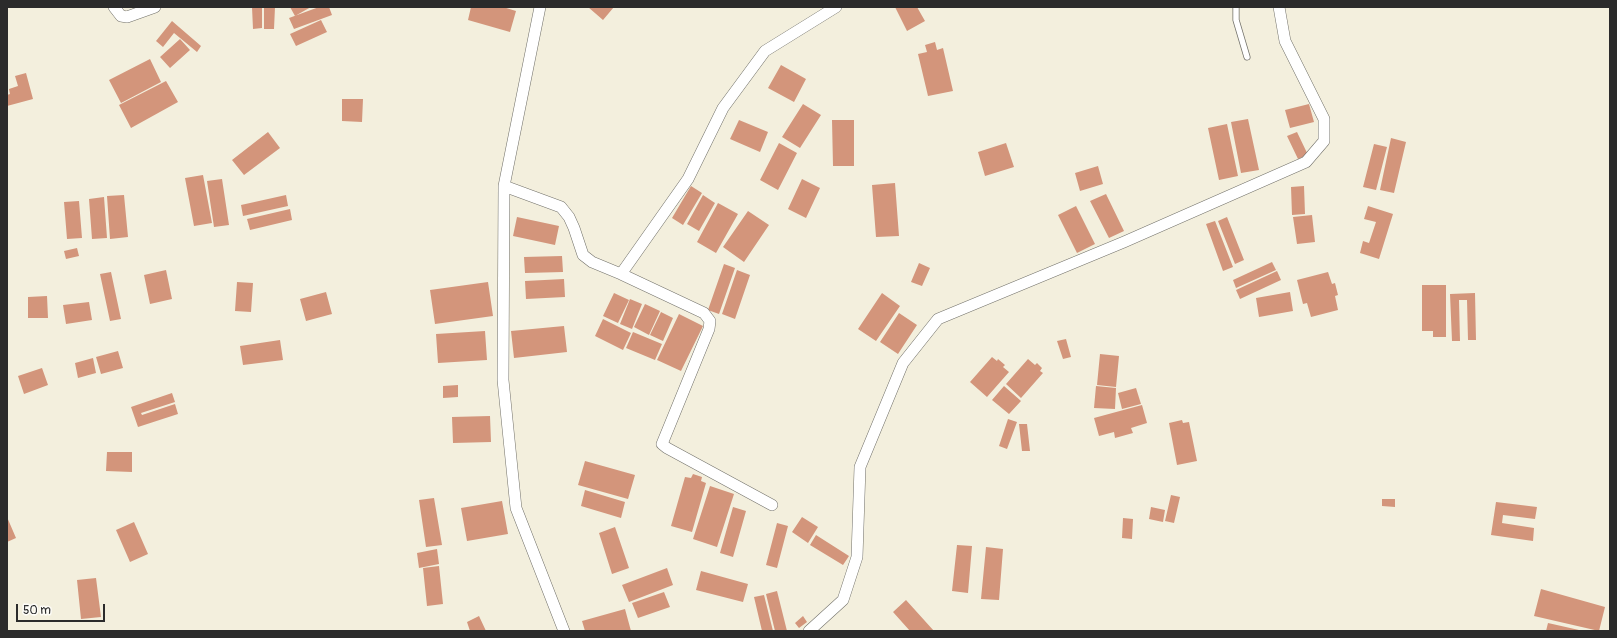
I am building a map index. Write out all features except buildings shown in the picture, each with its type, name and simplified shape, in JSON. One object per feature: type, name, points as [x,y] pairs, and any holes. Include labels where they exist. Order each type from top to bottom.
[{"type":"street","points":[[114,7],[121,16],[127,17],[155,7]]},
{"type":"street","points":[[540,7],[504,186],[504,380],[516,508],[564,631]]},
{"type":"street","points":[[621,274],[688,179],[723,108],[765,51],[836,7]]},
{"type":"street","points":[[809,631],[843,600],[857,557],[860,467],[903,363],[938,319],[1124,242],[1306,162],[1324,141],[1324,119],[1285,42],[1279,7]]},
{"type":"street","points":[[504,186],[561,207],[569,217],[583,255],[592,262],[704,313],[710,321],[709,329],[662,444],[772,505]]},
{"type":"lane","points":[[1236,7],[1236,20],[1247,57]]}]
